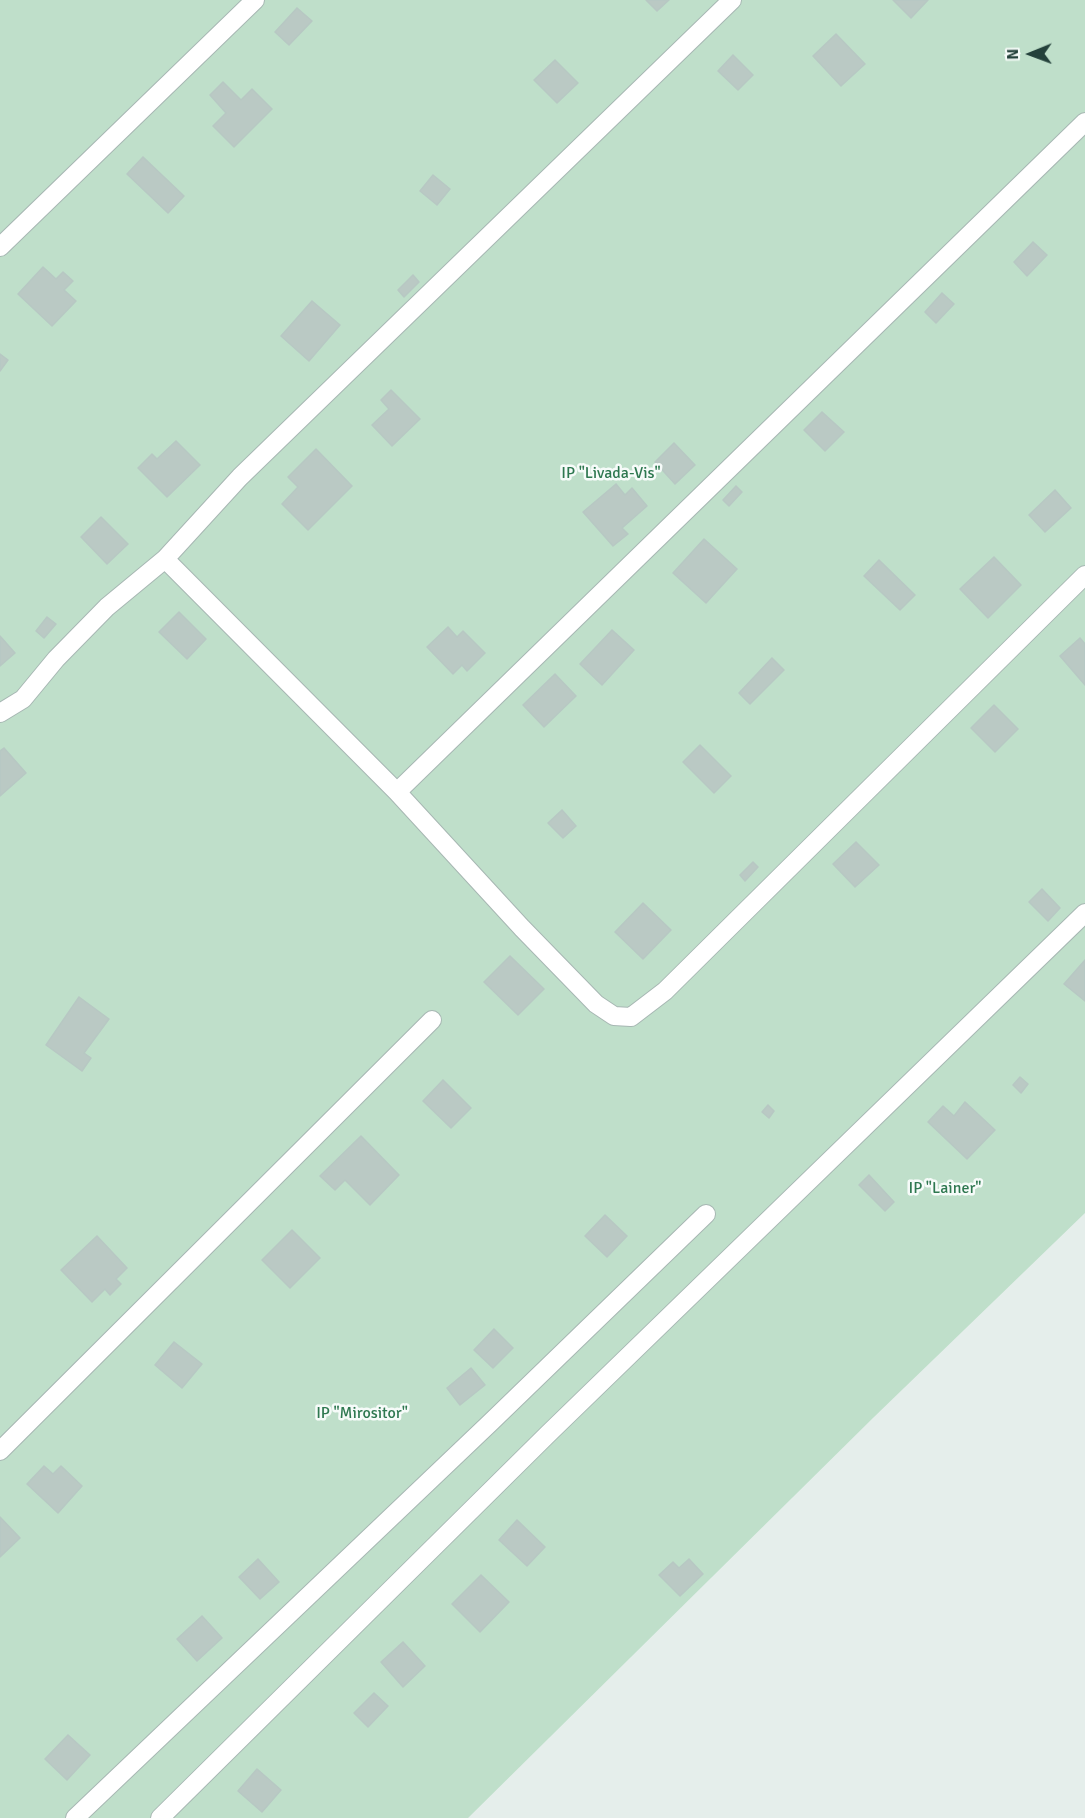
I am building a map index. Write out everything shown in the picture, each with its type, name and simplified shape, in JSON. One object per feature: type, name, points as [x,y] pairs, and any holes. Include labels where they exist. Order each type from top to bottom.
[{"type":"street","points":[[0,248],[255,0]]},
{"type":"street","points":[[0,713],[22,699],[56,659],[107,607],[165,560],[240,477],[732,0]]},
{"type":"street","points":[[397,792],[1085,122]]},
{"type":"street","points":[[165,560],[397,792],[522,928],[596,1004],[614,1016],[631,1017],[665,991],[1085,575]]},
{"type":"street","points":[[160,1818],[548,1434],[1085,913]]},
{"type":"street","points":[[0,1451],[432,1020]]},
{"type":"street","points":[[75,1818],[706,1214]]},
{"type":"green space","name":"IP \"Livada-Vis\"","points":[[0,0],[1085,0],[1085,1213],[874,1417],[468,1818],[0,1818]]},
{"type":"building","points":[[646,0],[669,0],[657,11]]},
{"type":"building","points":[[893,0],[928,0],[911,18]]},
{"type":"building","points":[[297,8],[312,21],[289,45],[275,32]]},
{"type":"building","points":[[836,34],[865,64],[841,86],[813,56]]},
{"type":"building","points":[[733,55],[753,75],[738,90],[718,71]]},
{"type":"building","points":[[555,60],[578,83],[557,103],[534,80]]},
{"type":"building","points":[[223,82],[241,100],[252,89],[272,109],[234,147],[213,126],[226,113],[210,95]]},
{"type":"building","points":[[143,157],[184,196],[168,213],[127,174]]},
{"type":"building","points":[[433,175],[450,189],[437,205],[420,191]]},
{"type":"building","points":[[1033,242],[1047,255],[1027,276],[1014,262]]},
{"type":"building","points":[[43,267],[56,279],[63,272],[73,281],[64,290],[76,301],[52,326],[18,294]]},
{"type":"building","points":[[413,275],[419,282],[404,297],[398,290]]},
{"type":"building","points":[[942,293],[954,304],[936,323],[925,312]]},
{"type":"building","points":[[312,301],[340,325],[309,361],[281,336]]},
{"type":"building","points":[[0,354],[8,360],[0,371]]},
{"type":"building","points":[[391,390],[420,419],[392,446],[372,425],[389,409],[381,400]]},
{"type":"building","points":[[822,412],[844,432],[825,451],[804,430]]},
{"type":"building","points":[[176,441],[200,465],[167,497],[138,468],[152,454],[157,459]]},
{"type":"building","points":[[674,443],[695,465],[675,484],[655,462]]},
{"type":"building","points":[[316,449],[352,486],[308,530],[282,504],[298,487],[288,477]]},
{"type":"building","points":[[616,484],[625,495],[632,488],[647,506],[622,528],[628,534],[613,546],[583,512]]},
{"type":"building","points":[[736,486],[742,492],[729,506],[723,500]]},
{"type":"building","points":[[1055,490],[1071,508],[1045,532],[1029,515]]},
{"type":"building","points":[[101,517],[128,544],[107,564],[81,537]]},
{"type":"building","points":[[704,539],[737,569],[706,603],[673,573]]},
{"type":"building","points":[[994,557],[1021,585],[988,618],[960,589]]},
{"type":"building","points":[[879,560],[915,595],[900,610],[864,576]]},
{"type":"building","points":[[179,612],[206,639],[187,659],[159,632]]},
{"type":"building","points":[[47,617],[56,624],[44,638],[36,631]]},
{"type":"building","points":[[448,627],[457,637],[463,631],[485,653],[467,671],[462,665],[453,674],[427,647]]},
{"type":"building","points":[[612,630],[634,650],[602,685],[580,664]]},
{"type":"building","points":[[0,636],[15,653],[0,666]]},
{"type":"building","points":[[1080,638],[1085,644],[1085,685],[1060,656]]},
{"type":"building","points":[[772,658],[784,670],[750,704],[739,693]]},
{"type":"building","points":[[555,674],[576,696],[544,727],[523,705]]},
{"type":"building","points":[[994,705],[1018,729],[995,752],[971,728]]},
{"type":"building","points":[[700,745],[731,776],[714,793],[683,762]]},
{"type":"building","points":[[4,748],[26,773],[0,796],[0,751]]},
{"type":"building","points":[[562,810],[576,826],[563,838],[548,823]]},
{"type":"building","points":[[856,842],[879,865],[855,887],[833,864]]},
{"type":"building","points":[[753,862],[758,867],[745,881],[740,875]]},
{"type":"building","points":[[1042,889],[1060,908],[1048,921],[1029,902]]},
{"type":"building","points":[[643,903],[671,930],[643,959],[615,932]]},
{"type":"building","points":[[510,956],[544,989],[518,1015],[484,982]]},
{"type":"building","points":[[1085,960],[1085,1001],[1064,984]]},
{"type":"building","points":[[79,997],[109,1019],[84,1053],[91,1058],[82,1071],[46,1045]]},
{"type":"building","points":[[1020,1077],[1028,1084],[1021,1093],[1013,1085]]},
{"type":"building","points":[[443,1080],[471,1108],[451,1128],[423,1101]]},
{"type":"building","points":[[965,1102],[995,1130],[967,1159],[928,1122],[943,1106],[954,1116]]},
{"type":"building","points":[[768,1105],[774,1111],[769,1118],[762,1112]]},
{"type":"building","points":[[361,1136],[399,1175],[370,1205],[345,1180],[335,1190],[320,1176]]},
{"type":"building","points":[[869,1175],[894,1202],[885,1211],[859,1185]]},
{"type":"building","points":[[605,1215],[627,1236],[607,1257],[585,1236]]},
{"type":"building","points":[[292,1230],[320,1258],[290,1288],[262,1260]]},
{"type":"building","points":[[97,1236],[127,1268],[116,1279],[121,1284],[110,1295],[105,1289],[92,1302],[61,1270]]},
{"type":"building","points":[[494,1329],[513,1348],[493,1368],[474,1350]]},
{"type":"building","points":[[174,1342],[202,1364],[182,1388],[155,1365]]},
{"type":"building","points":[[471,1368],[485,1385],[460,1405],[447,1388]]},
{"type":"building","points":[[44,1466],[53,1474],[61,1466],[82,1486],[58,1513],[27,1484]]},
{"type":"building","points":[[0,1517],[20,1538],[0,1557]]},
{"type":"building","points":[[517,1520],[545,1547],[527,1566],[499,1540]]},
{"type":"building","points":[[258,1559],[279,1582],[260,1599],[239,1577]]},
{"type":"building","points":[[689,1559],[703,1574],[680,1596],[659,1575],[673,1562],[679,1568]]},
{"type":"building","points":[[481,1575],[509,1602],[480,1632],[452,1604]]},
{"type":"building","points":[[202,1616],[222,1638],[197,1661],[177,1639]]},
{"type":"building","points":[[403,1642],[425,1666],[403,1687],[381,1662]]},
{"type":"building","points":[[374,1693],[388,1706],[368,1727],[354,1713]]},
{"type":"building","points":[[68,1735],[90,1755],[67,1780],[45,1759]]},
{"type":"building","points":[[257,1769],[281,1790],[262,1812],[238,1791]]},
{"type":"park label","name":"IP \"Lainer\"","points":[[945,1189]]},
{"type":"park label","name":"IP \"Mirositor\"","points":[[362,1414]]}]
